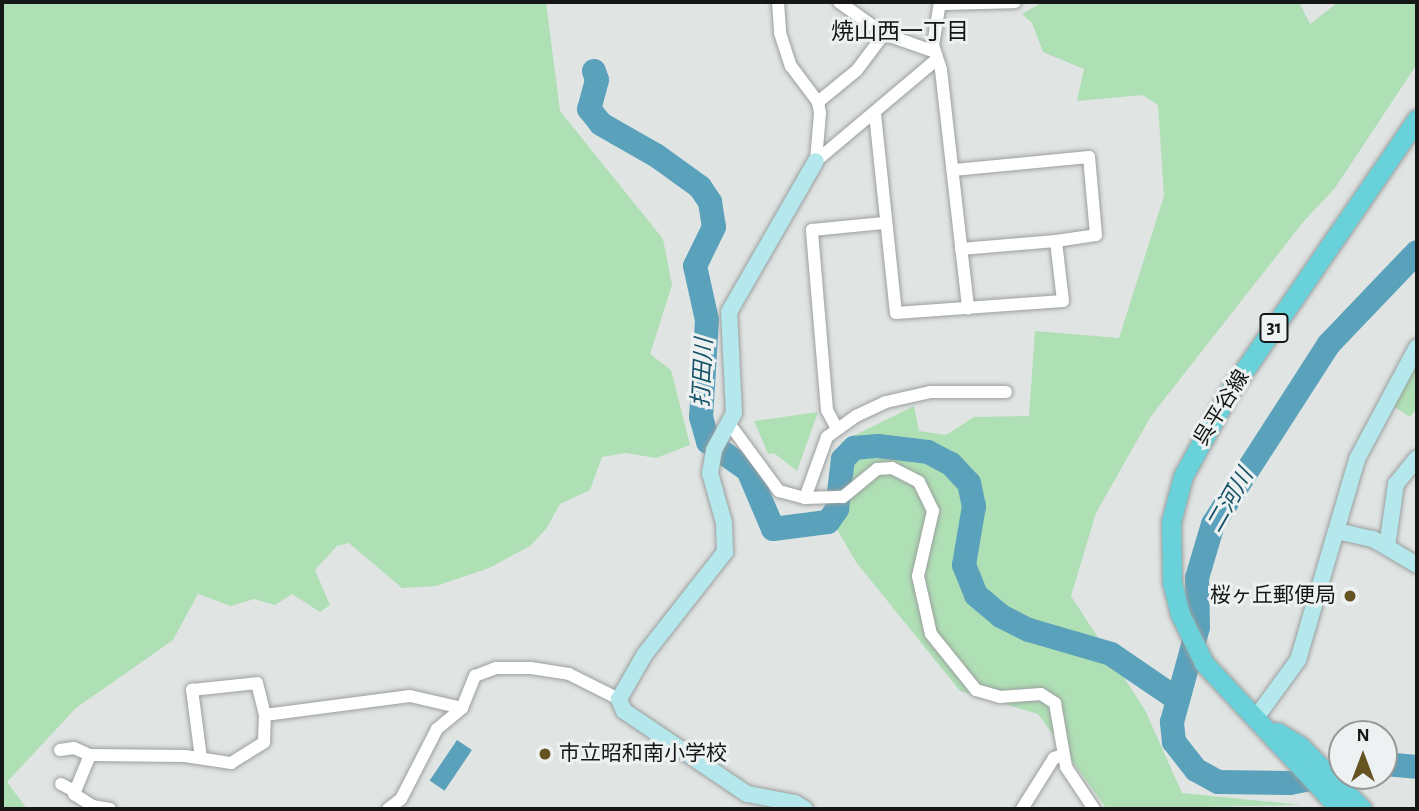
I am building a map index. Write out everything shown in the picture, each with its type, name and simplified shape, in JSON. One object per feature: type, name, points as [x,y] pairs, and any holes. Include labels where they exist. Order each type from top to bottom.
[{"type":"main road","name":"呉平谷線","points":[[1361,808],[1255,719],[1219,682],[1180,614],[1170,555],[1176,497],[1201,439],[1417,119]]},
{"type":"main road","name":"呉平谷線","points":[[1291,747],[1340,809]]},
{"type":"street","points":[[778,2],[780,33],[790,66],[818,102],[816,160]]},
{"type":"street","points":[[839,2],[884,34],[935,56]]},
{"type":"street","points":[[968,308],[953,170],[935,56],[940,3],[1015,2]]},
{"type":"street","points":[[818,102],[857,70],[884,34]]},
{"type":"street","points":[[935,56],[875,114],[816,160],[730,312],[731,426],[779,491],[805,498],[838,497],[877,469],[892,468],[919,482],[933,511],[918,576],[931,634],[976,690],[1000,697],[1041,694],[1055,703],[1063,755],[1094,809]]},
{"type":"street","points":[[875,114],[884,223],[896,313],[1063,301],[1056,241]]},
{"type":"street","points":[[953,170],[1089,157],[1096,235],[961,249]]},
{"type":"street","points":[[836,427],[827,410],[812,230],[884,223]]},
{"type":"street","points":[[1255,719],[1298,660],[1357,459],[1417,347]]},
{"type":"street","points":[[805,498],[814,464],[836,427],[886,402],[922,394],[1006,393]]},
{"type":"street","points":[[619,699],[645,654],[725,552],[724,523],[710,473],[717,445],[731,426]]},
{"type":"street","points":[[1387,547],[1396,484],[1417,458]]},
{"type":"street","points":[[1337,531],[1387,547],[1417,565]]},
{"type":"street","points":[[388,809],[401,799],[437,730],[463,708],[475,676],[496,668],[569,674],[619,699],[624,712],[747,794],[797,807]]},
{"type":"street","points":[[60,750],[74,748],[90,755],[106,752],[201,758],[231,763],[252,753],[264,743],[265,715],[257,682],[192,690],[201,758]]},
{"type":"street","points":[[265,715],[410,696],[435,698],[463,708]]},
{"type":"street","points":[[74,791],[88,771],[90,755]]},
{"type":"street","points":[[1022,809],[1055,758],[1063,755]]},
{"type":"street","points":[[61,783],[93,806],[110,809]]},
{"type":"green space","points":[[2,2],[546,2],[560,111],[663,239],[672,285],[650,354],[671,370],[690,445],[656,458],[626,453],[602,457],[590,490],[560,504],[546,529],[530,546],[489,568],[436,586],[402,588],[349,543],[337,546],[315,570],[330,605],[320,612],[292,594],[275,605],[254,599],[231,606],[198,594],[173,640],[76,708],[7,782],[27,809],[2,809]]},
{"type":"green space","points":[[1043,2],[1299,2],[1310,24],[1337,3],[1417,2],[1417,64],[1335,188],[1304,221],[1151,416],[1096,513],[1071,596],[1145,710],[1182,793],[1302,805],[1107,809],[1038,714],[960,691],[856,562],[834,524],[841,442],[914,406],[919,431],[946,435],[974,417],[1029,416],[1035,331],[1119,338],[1164,196],[1158,105],[1142,95],[1077,101],[1084,69],[1043,52],[1032,23],[1022,14]]},
{"type":"green space","points":[[1417,362],[1417,408],[1410,417],[1392,405]]},
{"type":"green space","points":[[818,412],[797,471],[774,453],[768,454],[754,421]]},
{"type":"water","points":[[457,740],[472,750],[445,791],[430,781]]},
{"type":"waterway","name":"打田川","points":[[594,71],[597,80],[589,109],[601,124],[657,156],[700,187],[710,202],[714,227],[695,266],[707,320],[701,417],[708,442],[748,470],[773,529],[828,522],[837,509],[843,459],[854,448],[878,446],[928,452],[951,464],[969,483],[974,506],[964,565],[976,595],[1001,616],[1029,630],[1111,654],[1177,699]]},
{"type":"waterway","name":"二河川","points":[[1328,776],[1290,783],[1218,782],[1196,770],[1174,742],[1172,722],[1198,627],[1197,578],[1213,524],[1329,344],[1417,252]]},
{"type":"waterway","name":"二河川","points":[[1398,765],[1417,767]]},
{"type":"place","name":"桜ヶ丘郵便局","points":[[1350,596]]},
{"type":"place","name":"市立昭和南小学校","points":[[545,754]]},
{"type":"district","name":"焼山西一丁目","points":[[900,33]]}]
